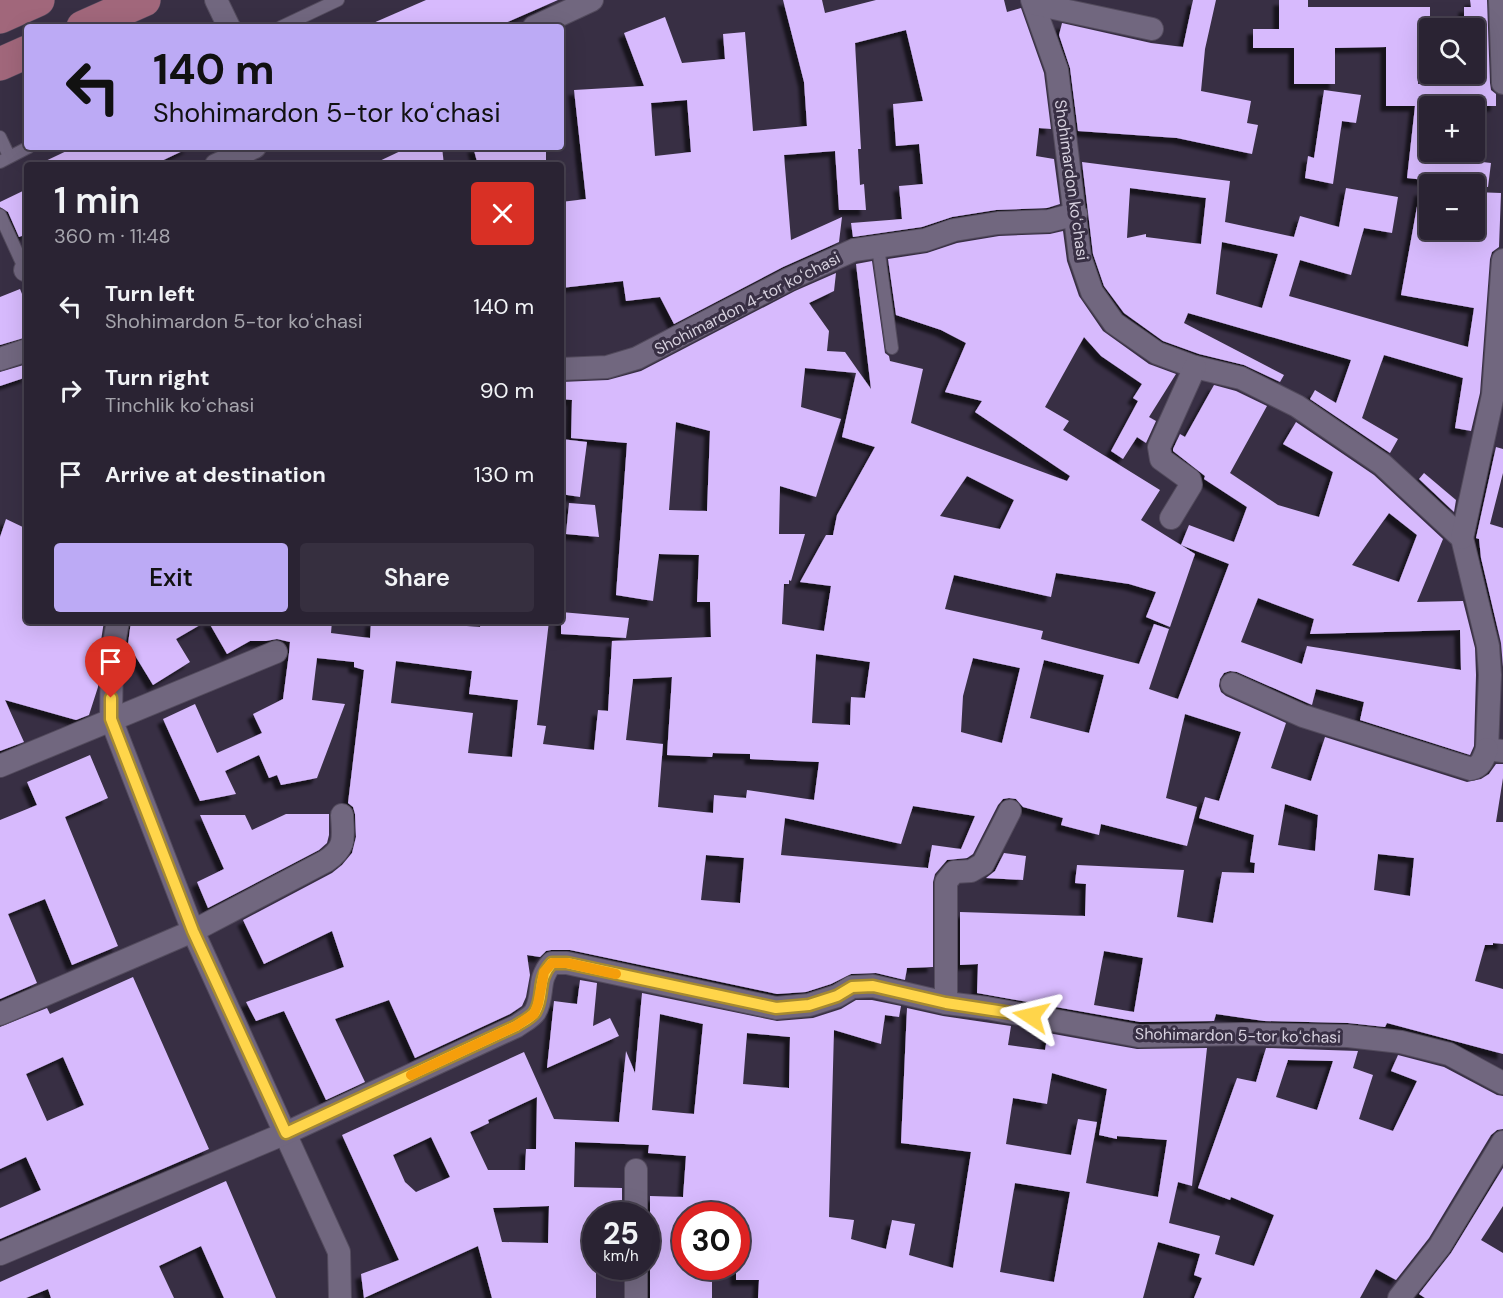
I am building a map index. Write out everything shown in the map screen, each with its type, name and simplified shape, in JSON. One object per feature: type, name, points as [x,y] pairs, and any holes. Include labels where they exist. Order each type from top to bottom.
[{"type":"main road","points":[[0,17],[38,0]]},
{"type":"main road","points":[[92,24],[144,0]]},
{"type":"main road","points":[[0,64],[24,53]]},
{"type":"street","points":[[216,0],[228,24]]},
{"type":"street","points":[[540,24],[592,0]]},
{"type":"street","points":[[1500,0],[1503,83]]},
{"type":"street","points":[[1034,2],[1152,29]]},
{"type":"street","name":"Shohimardon koʻchasi","points":[[1034,2],[1057,70],[1080,257],[1092,292],[1114,323],[1158,353],[1195,367],[1241,378],[1297,406],[1382,464],[1462,538]]},
{"type":"street","points":[[222,162],[248,150]]},
{"type":"street","name":"Shohimardon 4-tor koʻchasi","points":[[564,369],[607,367],[637,358],[828,260],[854,250],[925,240],[954,230],[998,223],[1049,221],[1076,214]]},
{"type":"street","points":[[1232,684],[1303,716],[1471,768],[1477,767],[1495,750],[1496,675],[1462,538],[1493,394],[1503,260]]},
{"type":"street","points":[[0,359],[24,351]]},
{"type":"street","points":[[1172,518],[1191,486],[1190,480],[1161,459],[1159,447],[1195,367]]},
{"type":"street","points":[[117,624],[112,654],[111,719],[193,931],[339,1252],[342,1282],[340,1298]]},
{"type":"street","points":[[0,766],[276,652]]},
{"type":"street","points":[[946,1003],[946,882],[954,872],[971,871],[983,864],[1010,811]]},
{"type":"street","points":[[0,1014],[193,931],[334,855],[344,841],[342,815]]},
{"type":"street","name":"Shohimardon 5-tor koʻchasi","points":[[286,1133],[516,1026],[534,1014],[544,972],[552,963],[567,963],[776,1008],[809,1005],[837,996],[852,987],[873,986],[946,1003],[987,1008],[1138,1036],[1243,1034],[1336,1036],[1401,1041],[1449,1054],[1503,1083]]},
{"type":"street","points":[[0,1254],[286,1133]]},
{"type":"street","points":[[1399,1298],[1440,1246],[1503,1142]]},
{"type":"street","points":[[636,1170],[636,1202]]},
{"type":"street","points":[[636,1280],[636,1298]]},
{"type":"lane","points":[[287,24],[338,0]]},
{"type":"lane","points":[[0,137],[5,159],[24,150]]},
{"type":"lane","points":[[0,215],[24,267]]},
{"type":"lane","points":[[878,248],[892,348]]},
{"type":"building","points":[[426,0],[558,0],[503,24],[371,24]]},
{"type":"building","points":[[783,0],[822,0],[825,13],[876,0],[1004,0],[1007,12],[1021,8],[1044,73],[1051,129],[1039,128],[1036,156],[1054,159],[1060,204],[1047,208],[996,210],[952,217],[922,227],[853,237],[851,223],[902,219],[899,186],[923,184],[919,144],[896,146],[893,104],[923,101],[906,30],[855,43],[861,149],[858,149],[860,185],[864,184],[866,210],[839,210],[835,151],[784,155],[791,240],[842,217],[839,242],[783,267],[674,324],[660,297],[626,301],[623,281],[564,288],[564,202],[586,199],[574,90],[644,86],[624,33],[665,17],[682,63],[725,59],[723,34],[745,32],[753,131],[807,126],[804,82]],"holes":[[[687,100],[691,152],[655,156],[651,103]]]},
{"type":"building","points":[[1193,0],[1216,0],[1205,49],[1201,91],[1251,101],[1247,123],[1258,125],[1252,154],[1177,138],[1078,131],[1070,68],[1059,35],[1062,23],[1151,43],[1183,47]]},
{"type":"building","points":[[1279,0],[1308,0],[1308,7],[1430,7],[1430,18],[1419,18],[1418,84],[1485,84],[1485,18],[1464,18],[1464,7],[1471,7],[1470,0],[1487,0],[1490,83],[1491,90],[1496,94],[1496,106],[1485,106],[1485,96],[1419,96],[1419,162],[1491,163],[1488,187],[1485,187],[1485,174],[1419,174],[1419,179],[1407,178],[1415,106],[1386,106],[1386,47],[1335,48],[1335,84],[1294,84],[1294,48],[1253,48],[1253,29],[1279,29]]},
{"type":"building","points":[[1324,90],[1361,95],[1356,123],[1342,121],[1333,184],[1305,178],[1308,156],[1314,158]]},
{"type":"building","points":[[69,150],[185,150],[159,162],[43,162]]},
{"type":"building","points":[[403,150],[442,150],[444,162],[377,162]]},
{"type":"building","points":[[474,150],[546,150],[546,162],[477,162]]},
{"type":"building","points":[[1082,162],[1230,181],[1225,222],[1294,237],[1300,216],[1339,227],[1346,188],[1398,197],[1392,233],[1364,228],[1351,275],[1300,260],[1289,296],[1468,347],[1474,308],[1401,295],[1419,196],[1419,240],[1485,240],[1485,192],[1501,193],[1499,247],[1492,252],[1490,259],[1480,393],[1471,431],[1455,428],[1463,378],[1384,355],[1362,418],[1398,439],[1390,453],[1310,399],[1315,390],[1336,403],[1351,360],[1188,313],[1184,323],[1284,375],[1280,382],[1244,365],[1199,354],[1163,341],[1124,313],[1104,286],[1093,254]],"holes":[[[1130,188],[1206,198],[1201,244],[1146,237],[1146,234],[1127,238]],[[1222,242],[1278,254],[1262,308],[1216,294]]]},
{"type":"building","points":[[24,190],[24,235],[19,237],[8,212],[0,207],[0,202]]},
{"type":"building","points":[[1063,231],[1067,261],[1079,296],[1103,331],[1149,364],[1176,374],[1149,417],[1156,421],[1146,443],[1137,437],[1123,459],[1111,451],[1138,401],[1133,398],[1142,384],[1101,356],[1084,337],[1045,407],[1069,421],[1063,430],[1160,490],[1141,520],[1181,545],[1189,525],[1234,542],[1247,507],[1204,479],[1205,476],[1173,451],[1180,434],[1185,437],[1214,385],[1236,391],[1267,406],[1230,473],[1278,505],[1319,517],[1333,472],[1283,444],[1296,422],[1374,475],[1443,539],[1417,602],[1463,601],[1475,648],[1474,746],[1470,755],[1360,720],[1364,702],[1316,689],[1312,705],[1230,671],[1224,673],[1219,686],[1221,692],[1226,696],[1286,723],[1271,768],[1311,781],[1325,737],[1467,782],[1481,779],[1489,774],[1496,764],[1503,764],[1496,822],[1503,822],[1503,944],[1485,945],[1475,981],[1503,989],[1503,1054],[1387,1023],[1385,1027],[1348,1023],[1264,1021],[1216,1014],[1214,1021],[1140,1022],[977,993],[978,964],[960,965],[960,912],[1085,916],[1086,884],[1075,883],[1077,865],[1184,870],[1177,917],[1213,923],[1222,872],[1254,873],[1255,863],[1250,862],[1254,835],[1199,818],[1205,797],[1219,801],[1241,732],[1185,714],[1166,798],[1197,807],[1187,846],[1101,824],[1099,835],[1061,825],[1063,818],[1023,807],[1016,799],[1003,799],[973,854],[967,858],[947,860],[935,874],[933,882],[933,967],[907,968],[905,980],[876,973],[851,974],[831,984],[806,992],[777,994],[570,950],[546,951],[540,957],[527,955],[530,975],[522,1006],[510,1014],[415,1058],[389,1000],[335,1019],[365,1082],[326,1100],[284,1011],[256,1021],[246,1002],[344,967],[332,931],[264,964],[243,920],[332,873],[352,853],[356,837],[355,814],[353,807],[348,803],[364,670],[354,667],[354,662],[317,658],[312,700],[345,704],[317,778],[281,785],[277,775],[269,778],[259,755],[225,771],[236,794],[200,801],[163,719],[195,704],[217,753],[262,733],[253,714],[283,699],[290,642],[277,639],[250,641],[227,654],[210,624],[332,624],[331,633],[370,638],[371,624],[440,624],[480,627],[480,624],[549,624],[537,725],[546,726],[543,744],[594,750],[598,710],[608,711],[612,641],[711,637],[710,602],[697,602],[699,555],[659,554],[653,601],[616,595],[627,443],[571,438],[572,400],[564,399],[564,382],[608,380],[641,371],[795,291],[836,273],[834,291],[809,303],[829,331],[827,351],[845,352],[871,389],[856,264],[872,261],[885,353],[889,356],[890,361],[923,369],[911,423],[1067,481],[1070,476],[975,412],[982,401],[945,392],[966,343],[941,330],[896,315],[888,259],[927,253],[957,243],[999,236],[1050,234]],"holes":[[[805,368],[856,373],[842,437],[875,447],[837,515],[833,535],[826,535],[800,582],[831,586],[824,631],[782,624],[784,584],[789,584],[789,580],[791,581],[805,534],[779,534],[780,486],[816,497],[841,419],[801,407]],[[676,422],[710,431],[707,511],[669,510]],[[967,476],[1014,500],[1000,529],[940,516]],[[1389,513],[1417,535],[1399,582],[1352,565]],[[1181,545],[1229,564],[1178,699],[1149,689],[1169,629],[1154,624],[1139,664],[1041,639],[1043,631],[945,609],[954,575],[1051,597],[1056,573],[1129,584],[1156,592],[1146,617],[1170,627],[1195,554]],[[1258,598],[1314,619],[1310,634],[1460,630],[1461,670],[1307,646],[1302,664],[1241,642]],[[816,654],[870,662],[865,698],[851,697],[850,725],[812,723]],[[973,658],[1020,668],[1002,743],[961,732],[963,696]],[[1044,660],[1104,675],[1089,733],[1030,718]],[[396,661],[472,671],[469,694],[518,700],[512,757],[468,753],[473,713],[391,703]],[[672,677],[667,755],[712,757],[713,753],[750,754],[750,759],[819,762],[814,800],[747,790],[746,798],[714,795],[713,813],[658,807],[663,744],[626,740],[633,679]],[[1285,804],[1318,815],[1315,851],[1278,845]],[[913,806],[975,816],[961,849],[932,845],[928,868],[781,855],[785,818],[901,844]],[[1378,854],[1414,858],[1410,896],[1374,890]],[[706,855],[744,858],[740,903],[701,900]],[[1104,951],[1143,958],[1134,1012],[1094,1005]]]},
{"type":"building","points":[[20,289],[24,299],[24,338],[0,345],[0,297]]},
{"type":"building","points":[[24,365],[24,378],[0,386],[0,372]]},
{"type":"building","points":[[564,439],[587,442],[580,497],[564,494]]},
{"type":"building","points":[[1496,447],[1503,449],[1503,473],[1490,524],[1503,528],[1503,667],[1501,643],[1481,558],[1479,539],[1476,538]]},
{"type":"building","points":[[1424,473],[1456,500],[1454,512],[1419,479]]},
{"type":"building","points":[[569,503],[595,505],[599,537],[566,534]]},
{"type":"building","points":[[6,519],[24,528],[24,624],[104,624],[99,654],[98,687],[89,715],[76,720],[5,700],[24,742],[0,751],[0,537]]},
{"type":"building","points":[[564,612],[629,618],[626,638],[561,634]]},
{"type":"building","points":[[131,624],[202,624],[176,639],[190,662],[153,685],[128,644]]},
{"type":"building","points":[[90,755],[108,798],[65,817],[118,946],[72,965],[45,899],[8,914],[37,983],[0,999],[0,820],[37,805],[27,782]]},
{"type":"building","points":[[286,814],[329,814],[327,843],[319,850],[208,908],[197,882],[224,869],[200,815],[245,815],[252,830]]},
{"type":"building","points":[[1004,853],[1026,856],[1023,880],[986,878],[995,871]]},
{"type":"building","points":[[133,977],[209,1149],[0,1239],[0,1208],[41,1190],[26,1157],[0,1169],[0,1027],[47,1008],[50,1014]],"holes":[[[63,1057],[84,1105],[47,1121],[26,1074]]]},
{"type":"building","points":[[580,980],[597,983],[593,1026],[610,1018],[619,1036],[547,1068],[554,1001],[577,1004]]},
{"type":"building","points":[[642,993],[777,1021],[813,1018],[841,1009],[856,1000],[872,1000],[901,1006],[899,1017],[885,1015],[881,1044],[834,1030],[829,1217],[854,1220],[851,1239],[886,1249],[892,1220],[915,1224],[909,1255],[953,1268],[971,1152],[901,1143],[907,1008],[1011,1026],[1008,1045],[1045,1050],[1048,1033],[1137,1049],[1207,1048],[1192,1186],[1178,1182],[1169,1223],[1220,1236],[1215,1254],[1254,1266],[1274,1215],[1231,1197],[1230,1200],[1198,1188],[1237,1078],[1256,1082],[1266,1048],[1358,1051],[1353,1068],[1373,1075],[1359,1119],[1393,1131],[1417,1081],[1391,1071],[1398,1055],[1444,1067],[1503,1096],[1503,1129],[1491,1135],[1429,1238],[1396,1280],[1376,1269],[1360,1298],[1194,1298],[1202,1278],[1194,1275],[1200,1254],[1158,1242],[1143,1298],[758,1298],[759,1280],[750,1280],[750,1202],[672,1202],[672,1280],[712,1280],[712,1298],[650,1298],[650,1280],[660,1280],[660,1202],[650,1202],[650,1196],[683,1197],[686,1156],[648,1153],[649,1145],[575,1142],[574,1187],[622,1188],[622,1202],[582,1202],[582,1280],[596,1280],[596,1298],[492,1298],[478,1246],[364,1298],[361,1274],[399,1260],[342,1135],[524,1052],[554,1119],[619,1122],[626,1051],[635,1073]],"holes":[[[660,1014],[703,1024],[694,1114],[652,1110]],[[747,1033],[790,1037],[789,1088],[743,1084]],[[1288,1060],[1333,1061],[1317,1110],[1276,1097]],[[1052,1073],[1107,1089],[1099,1135],[1117,1139],[1117,1136],[1167,1140],[1158,1197],[1086,1183],[1097,1122],[1078,1119],[1071,1155],[1006,1144],[1013,1098],[1047,1104]],[[537,1097],[536,1149],[526,1149],[525,1170],[488,1170],[470,1132],[489,1123],[488,1120]],[[431,1137],[450,1177],[416,1192],[405,1182],[393,1155]],[[1015,1183],[1070,1192],[1054,1282],[1000,1272]],[[549,1206],[548,1243],[502,1242],[493,1208]]]},
{"type":"building","points":[[1503,1168],[1503,1206],[1481,1240],[1503,1253],[1503,1298],[1425,1298],[1419,1294],[1451,1253]]},
{"type":"building","points":[[226,1181],[276,1298],[224,1298],[201,1246],[159,1266],[174,1298],[51,1298],[48,1289],[26,1298],[0,1298],[0,1282]]},
{"type":"slow traffic","points":[[411,1075],[516,1026],[534,1014],[544,972],[552,963],[567,963],[616,974]]},
{"type":"route","points":[[111,698],[111,719],[193,931],[286,1133],[516,1026],[534,1014],[544,972],[552,963],[567,963],[776,1008],[809,1005],[837,996],[852,987],[873,986],[946,1003],[1031,1016]]}]
